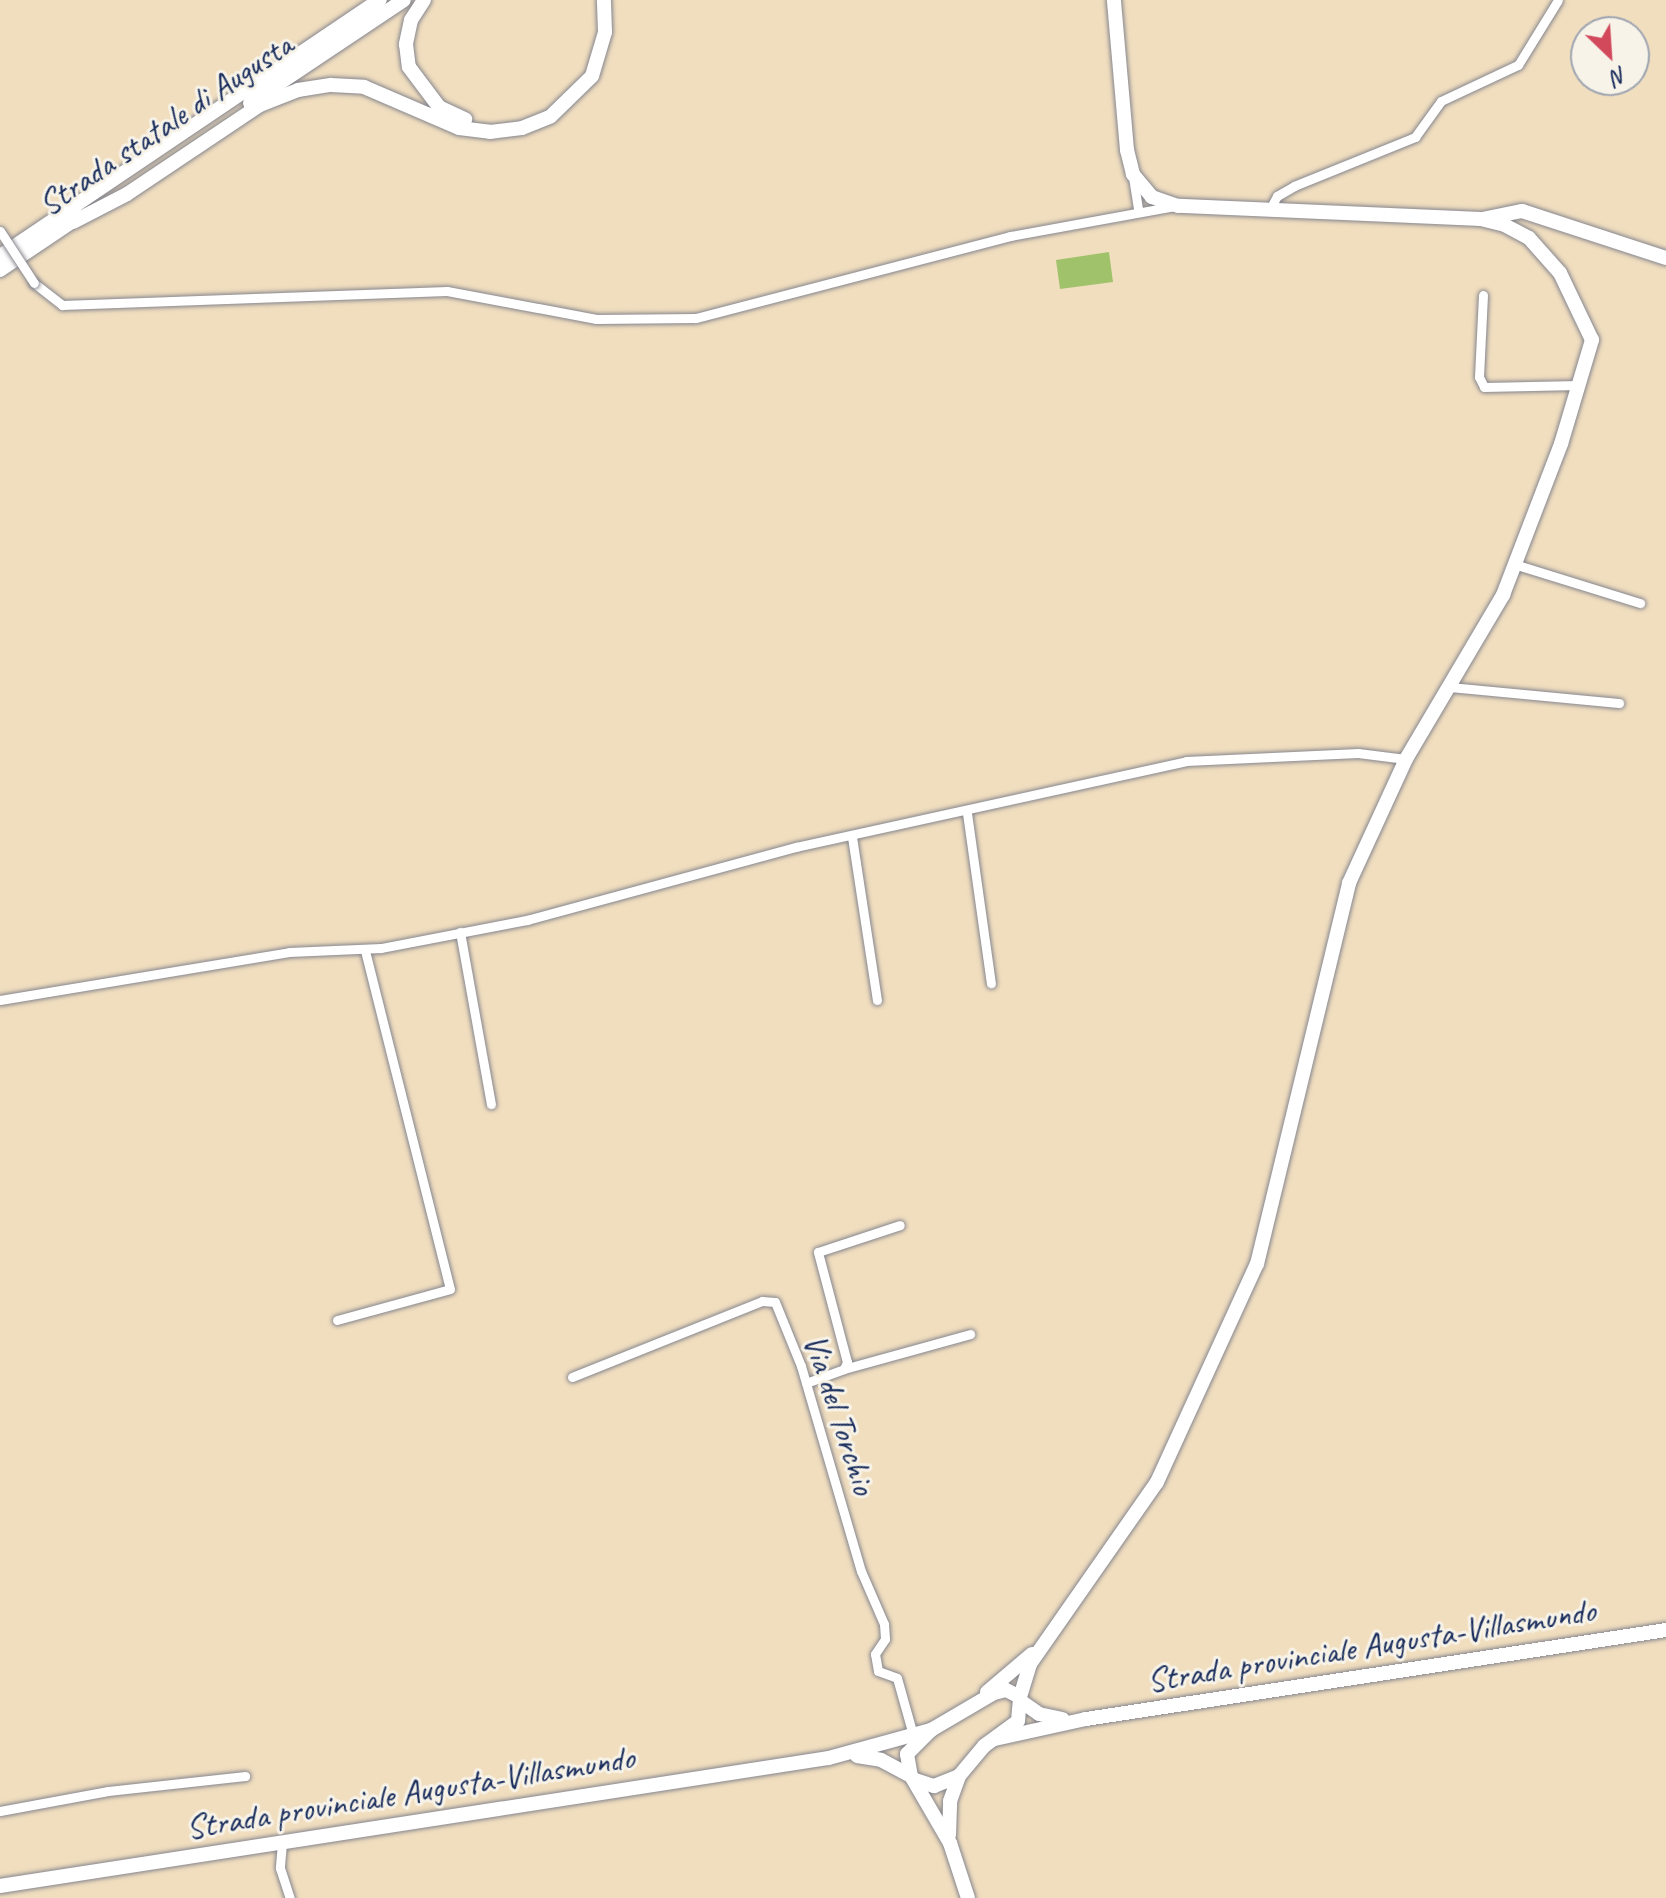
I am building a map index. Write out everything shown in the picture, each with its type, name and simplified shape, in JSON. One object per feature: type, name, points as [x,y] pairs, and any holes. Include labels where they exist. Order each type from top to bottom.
[{"type":"street","points":[[127,171],[183,126],[363,0]]},
{"type":"street","name":"Strada statale di Augusta","points":[[0,256],[380,0]]},
{"type":"street","name":"Strada statale di Augusta","points":[[0,270],[404,0]]},
{"type":"street","points":[[424,0],[411,20],[406,44],[409,67],[439,107],[489,123],[520,120],[548,109],[569,91],[592,54],[595,0]]},
{"type":"street","points":[[73,222],[127,194],[260,105],[298,90],[331,85],[364,87],[459,128],[490,132],[522,128],[551,116],[592,76],[605,32],[604,0]]},
{"type":"street","points":[[1114,0],[1138,209]]},
{"type":"street","points":[[1270,209],[1277,196],[1294,186],[1415,137],[1441,101],[1518,65],[1558,0]]},
{"type":"street","points":[[1133,174],[1152,197],[1178,206]]},
{"type":"street","points":[[0,231],[34,283],[62,305],[447,291],[596,319],[696,318],[1010,236],[1138,209],[1178,206],[1481,219],[1529,238],[1571,289],[1592,340],[1517,565],[1406,759],[1349,883],[1257,1264],[1157,1482],[1022,1678],[1018,1721],[995,1739],[959,1776],[934,1786],[873,1757],[829,1758]]},
{"type":"street","points":[[1481,219],[1504,210],[1522,211],[1666,258]]},
{"type":"street","points":[[1483,295],[1479,377],[1484,387],[1579,385]]},
{"type":"street","points":[[1517,565],[1640,603]]},
{"type":"street","points":[[1449,687],[1619,703]]},
{"type":"street","points":[[0,1000],[289,952],[365,950],[527,920],[852,837],[1186,761],[1358,753],[1406,759]]},
{"type":"street","points":[[967,813],[991,983]]},
{"type":"street","points":[[852,837],[877,1000]]},
{"type":"street","points":[[460,932],[491,1104]]},
{"type":"street","points":[[337,1320],[450,1289],[365,950]]},
{"type":"street","points":[[844,1369],[847,1362],[818,1252],[900,1225]]},
{"type":"street","name":"Via del Torchio","points":[[572,1377],[762,1301],[775,1302],[806,1383],[861,1571],[884,1624],[885,1639],[875,1654],[878,1671],[897,1678],[913,1735]]},
{"type":"street","points":[[806,1383],[844,1369],[970,1334]]},
{"type":"street","name":"Strada provinciale Augusta-Villasmundo","points":[[1086,1719],[1666,1630]]},
{"type":"street","points":[[978,1702],[1045,1643]]},
{"type":"street","points":[[968,1898],[950,1843],[913,1778],[908,1748],[931,1730],[1001,1690],[1048,1717],[1086,1719]]},
{"type":"street","points":[[995,1739],[1086,1719]]},
{"type":"street","points":[[829,1758],[931,1730]]},
{"type":"street","name":"Strada provinciale Augusta-Villasmundo","points":[[0,1886],[829,1758]]},
{"type":"street","points":[[0,1811],[108,1791],[245,1776]]},
{"type":"street","points":[[950,1843],[950,1801],[959,1776]]},
{"type":"street","points":[[282,1843],[280,1868],[290,1898]]},
{"type":"green space","points":[[1109,252],[1113,282],[1060,289],[1056,260]]}]
